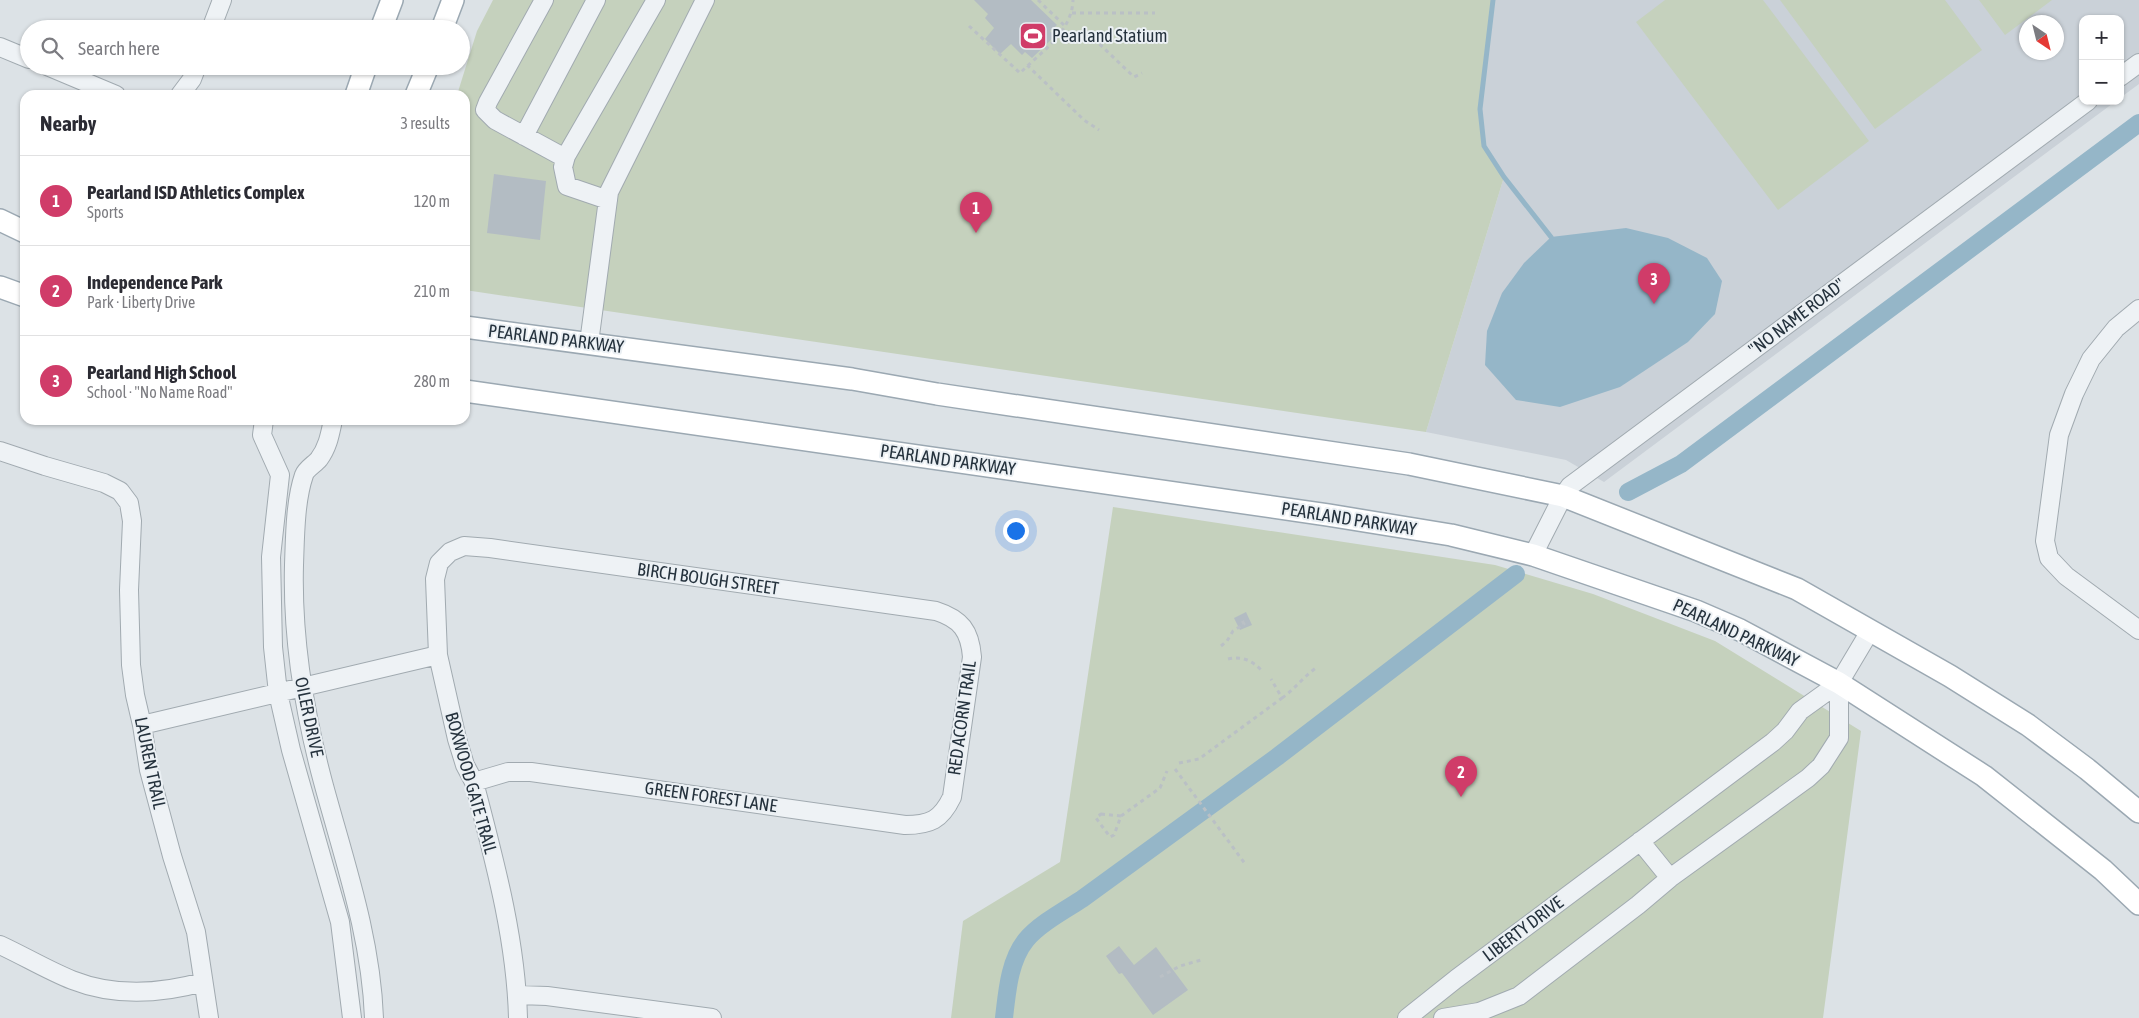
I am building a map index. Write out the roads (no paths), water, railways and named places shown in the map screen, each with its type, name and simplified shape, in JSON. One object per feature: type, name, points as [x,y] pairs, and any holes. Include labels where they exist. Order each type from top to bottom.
[{"type":"main road","points":[[384,20],[392,0]]},
{"type":"main road","points":[[445,20],[453,0]]},
{"type":"main road","points":[[358,90],[363,75]]},
{"type":"main road","points":[[418,90],[424,75]]},
{"type":"main road","points":[[0,220],[20,230]]},
{"type":"main road","points":[[0,286],[20,294]]},
{"type":"main road","name":"PEARLAND PARKWAY","points":[[470,328],[852,379],[937,394],[1410,464],[1563,496],[1797,588],[1950,676],[2028,726],[2087,769],[2139,812]]},
{"type":"main road","name":"PEARLAND PARKWAY","points":[[470,392],[1328,514],[1451,535],[1533,556],[1696,611],[1740,630],[1839,683],[1984,776],[2103,870],[2139,904]]},
{"type":"street","points":[[214,20],[222,0]]},
{"type":"street","points":[[544,0],[485,110],[495,120],[565,158]]},
{"type":"street","points":[[524,136],[596,0]]},
{"type":"street","points":[[608,200],[567,186],[563,167],[565,158],[656,0]]},
{"type":"street","points":[[589,343],[609,192],[700,2]]},
{"type":"street","points":[[0,47],[20,55]]},
{"type":"street","points":[[2124,74],[2139,63]]},
{"type":"street","points":[[68,75],[104,90]]},
{"type":"street","points":[[185,90],[195,80]]},
{"type":"street","name":"\"NO NAME ROAD\"","points":[[1533,556],[1563,496],[1570,486],[2083,105]]},
{"type":"street","points":[[2139,309],[2116,328],[2091,359],[2074,394],[2059,435],[2045,541],[2049,558],[2066,576],[2139,630]]},
{"type":"street","name":"OILER DRIVE","points":[[263,425],[262,435],[280,475],[271,557],[273,647],[278,693],[293,758],[340,922],[352,1018]]},
{"type":"street","name":"OILER DRIVE","points":[[332,425],[329,440],[319,459],[304,473],[297,518],[294,601],[296,639],[302,687],[323,782],[360,914],[374,1018]]},
{"type":"street","name":"LAUREN TRAIL","points":[[0,451],[104,483],[120,491],[129,504],[132,521],[129,590],[131,665],[135,696],[142,724],[151,778],[172,856],[196,932],[209,1018]]},
{"type":"street","name":"BIRCH BOUGH STREET","points":[[450,552],[464,546],[490,548],[936,611],[949,615],[962,626]]},
{"type":"street","name":"BOXWOOD GATE TRAIL","points":[[450,552],[438,563],[435,579],[438,655],[457,739],[465,765],[474,782],[506,916],[518,995],[518,1018]]},
{"type":"street","name":"RED ACORN TRAIL","points":[[945,811],[952,797],[972,657],[971,641],[962,626]]},
{"type":"street","points":[[1443,1018],[1479,1012],[1519,996],[1638,905],[1670,878],[1802,782],[1821,766],[1839,738],[1839,683],[1870,630]]},
{"type":"street","points":[[142,724],[438,655]]},
{"type":"street","name":"LIBERTY DRIVE","points":[[1407,1018],[1456,979],[1759,753],[1785,731],[1800,711],[1839,683]]},
{"type":"street","name":"GREEN FOREST LANE","points":[[474,782],[508,772],[531,772],[905,825],[921,825],[935,820],[945,811]]},
{"type":"street","points":[[1640,841],[1670,878]]},
{"type":"street","points":[[0,945],[72,980],[100,988],[151,992],[176,990],[203,982]]},
{"type":"street","points":[[518,995],[547,996],[712,1018]]},
{"type":"water","points":[[1626,228],[1668,238],[1707,258],[1722,281],[1715,314],[1688,342],[1620,387],[1560,407],[1516,400],[1485,365],[1487,331],[1502,293],[1524,263],[1551,237]]},
{"type":"waterway","points":[[1493,0],[1480,109],[1484,146],[1504,177],[1551,237]]},
{"type":"waterway","points":[[1628,492],[1681,464],[2139,123]]},
{"type":"waterway","points":[[1004,1018],[1012,967],[1020,948],[1031,934],[1277,757],[1516,574]]},
{"type":"place","name":"Pearland Statium","points":[[1033,36]]},
{"type":"place","name":"Pearland ISD Athletics Complex","points":[[976,233]]},
{"type":"place","name":"Pearland High School","points":[[1654,304]]},
{"type":"place","name":"Independence Park","points":[[1461,797]]}]
